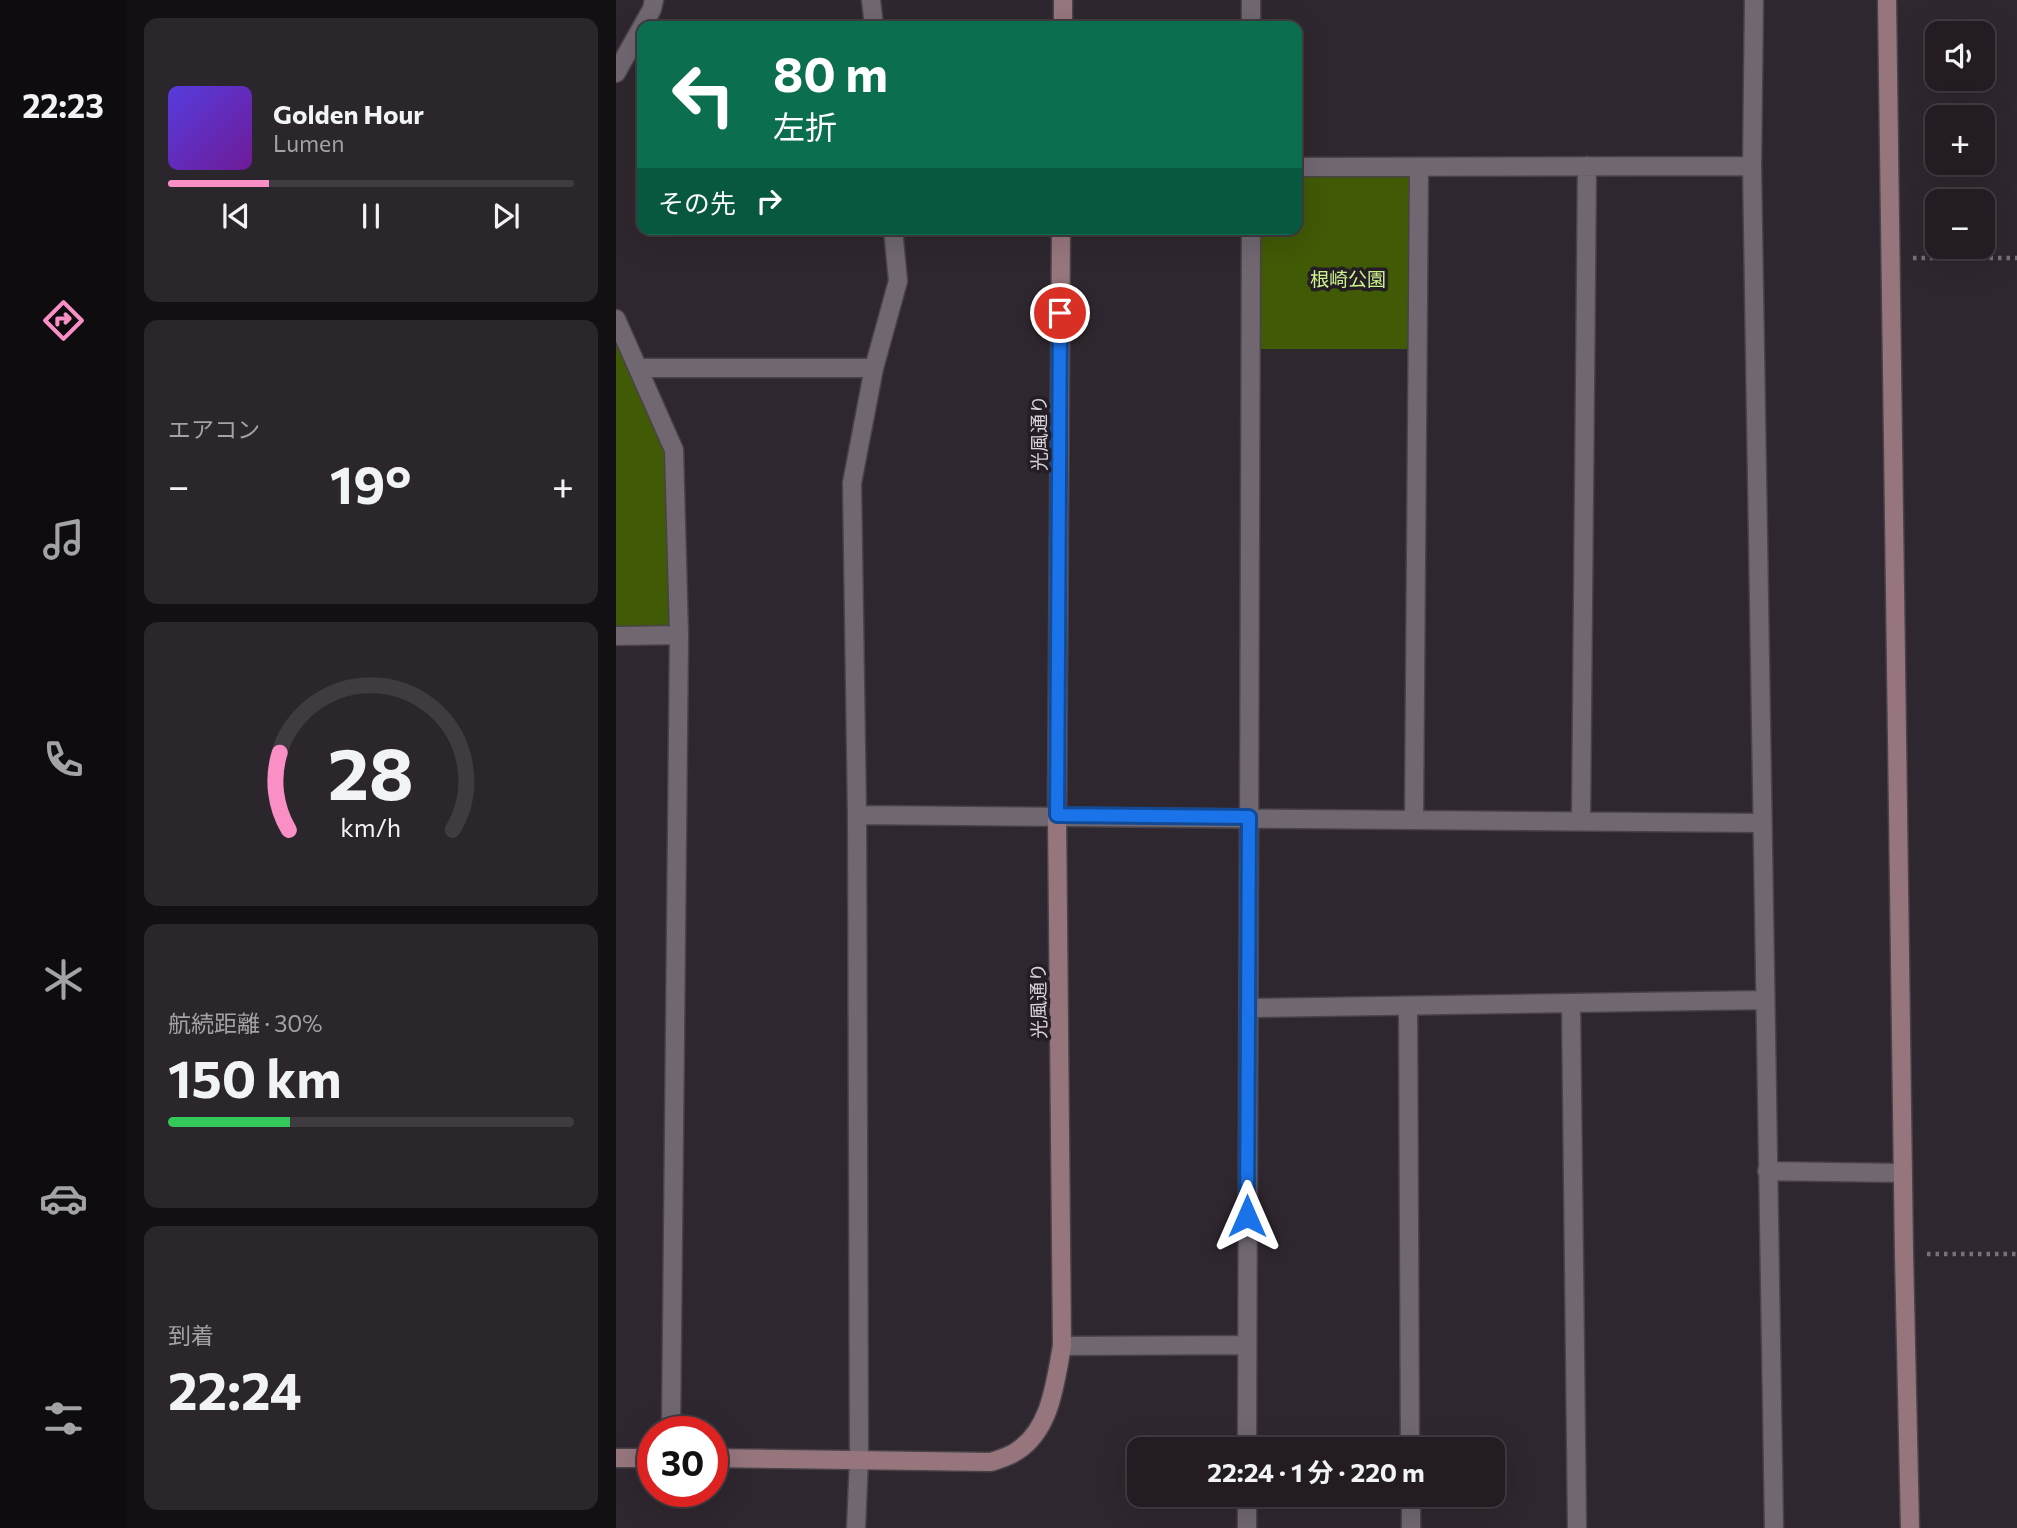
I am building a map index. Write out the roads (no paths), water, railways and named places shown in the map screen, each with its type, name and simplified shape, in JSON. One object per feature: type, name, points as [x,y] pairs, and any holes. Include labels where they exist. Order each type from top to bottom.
[{"type":"street","points":[[645,21],[654,0]]},
{"type":"street","points":[[871,0],[873,21]]},
{"type":"street","points":[[1063,0],[1063,21]]},
{"type":"street","points":[[1251,0],[1251,21]]},
{"type":"street","points":[[1754,0],[1752,166],[1774,1528]]},
{"type":"street","points":[[1887,0],[1903,1254],[1910,1528]]},
{"type":"street","points":[[616,73],[637,36]]},
{"type":"street","points":[[1581,821],[1587,166]]},
{"type":"street","points":[[1302,167],[1752,166]]},
{"type":"street","points":[[1414,819],[1419,167]]},
{"type":"street","points":[[856,1528],[859,1459],[857,815],[852,483],[874,368],[898,281],[894,235]]},
{"type":"street","name":"光風通り","points":[[728,1458],[991,1462],[1017,1452],[1041,1429],[1054,1385],[1062,1346],[1057,815],[1061,235]]},
{"type":"street","points":[[1247,1437],[1251,235]]},
{"type":"street","points":[[616,320],[674,450],[679,635],[671,1416]]},
{"type":"street","points":[[638,368],[874,368]]},
{"type":"street","points":[[616,636],[679,635]]},
{"type":"street","points":[[857,815],[1761,823]]},
{"type":"street","points":[[1248,1009],[1764,1000]]},
{"type":"street","points":[[1571,1003],[1577,1528]]},
{"type":"street","points":[[1408,1006],[1410,1437]]},
{"type":"street","points":[[1767,1171],[1902,1173]]},
{"type":"street","points":[[1062,1346],[1247,1345]]},
{"type":"street","points":[[616,1458],[637,1458]]},
{"type":"street","points":[[1247,1507],[1247,1528]]},
{"type":"street","points":[[1410,1507],[1411,1528]]},
{"type":"park label","name":"根崎公園","points":[[1348,278]]}]
